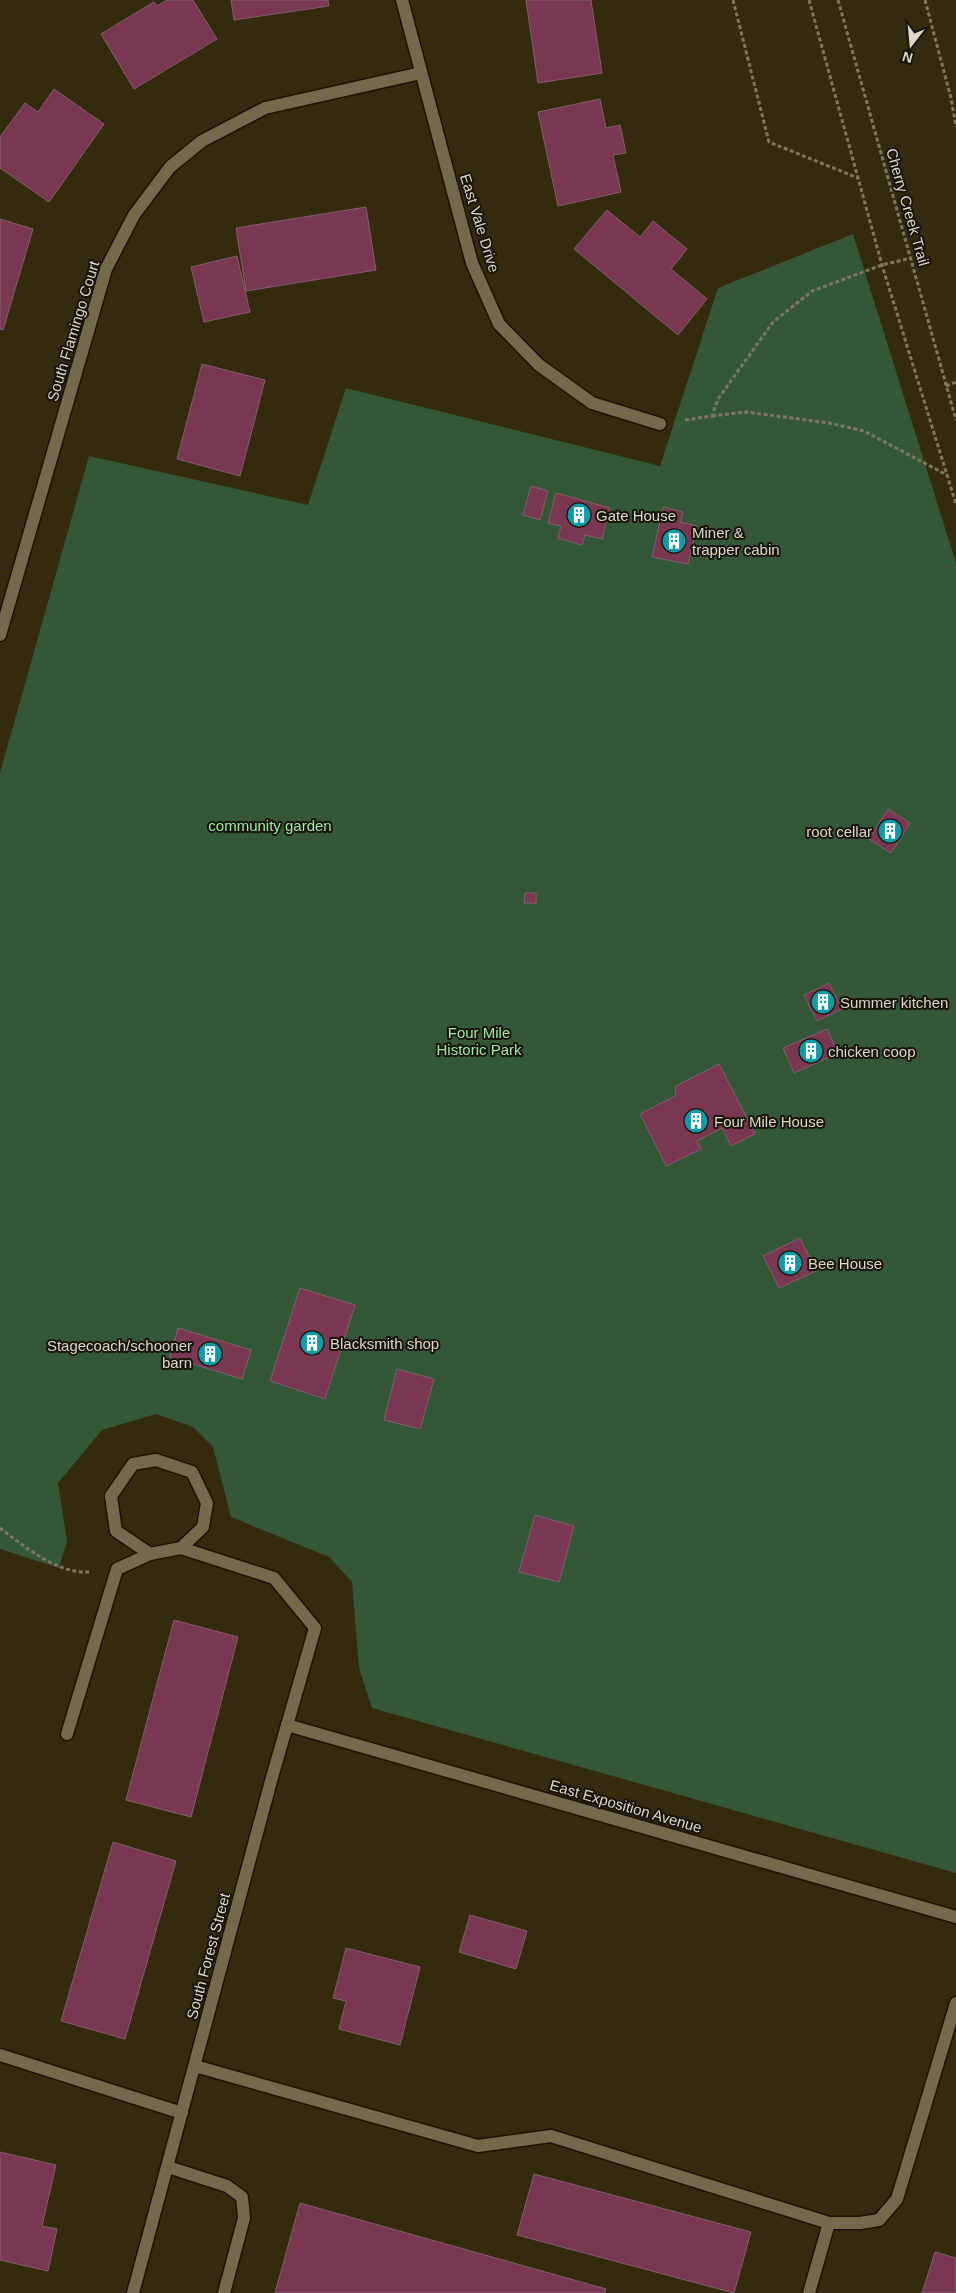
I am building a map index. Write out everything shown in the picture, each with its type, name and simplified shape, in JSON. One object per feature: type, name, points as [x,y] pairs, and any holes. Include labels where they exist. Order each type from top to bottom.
[{"type":"street","name":"East Vale Drive","points":[[402,0],[472,262],[499,324],[539,365],[592,403],[660,424]]},
{"type":"street","name":"South Flamingo Court","points":[[0,636],[106,270],[134,215],[170,167],[202,141],[265,108],[421,73]]},
{"type":"street","points":[[67,1734],[117,1569],[150,1554],[182,1548],[203,1527],[207,1503],[192,1472],[156,1460],[133,1464],[111,1496],[116,1531],[150,1554]]},
{"type":"street","name":"South Forest Street","points":[[134,2293],[287,1725],[315,1628],[274,1578],[182,1548]]},
{"type":"street","name":"East Exposition Avenue","points":[[287,1725],[956,1917]]},
{"type":"street","points":[[195,2066],[478,2146],[551,2136],[829,2223],[860,2223],[879,2220],[897,2199],[956,2003]]},
{"type":"street","points":[[0,2055],[182,2114]]},
{"type":"street","points":[[168,2167],[227,2186],[242,2197],[244,2218],[224,2293]]},
{"type":"street","points":[[809,2293],[829,2223]]},
{"type":"path","points":[[733,0],[769,142],[858,178]]},
{"type":"path","points":[[809,0],[882,265],[956,504]]},
{"type":"path","name":"Cherry Creek Trail","points":[[838,0],[956,420]]},
{"type":"path","points":[[925,0],[951,98],[956,127]]},
{"type":"path","points":[[712,416],[718,399],[772,322],[812,291],[882,265],[911,258]]},
{"type":"path","points":[[946,386],[956,382]]},
{"type":"path","points":[[660,424],[747,412],[829,423],[864,432],[947,475]]},
{"type":"path","points":[[0,1528],[34,1554],[57,1565],[84,1572],[117,1569]]},
{"type":"green space","name":"Four Mile Historic Park","points":[[853,234],[956,563],[956,1873],[372,1708],[359,1668],[352,1582],[329,1557],[231,1517],[213,1447],[193,1427],[156,1414],[102,1430],[58,1483],[67,1541],[59,1568],[0,1549],[0,773],[89,456],[308,505],[346,388],[660,466],[718,288]]},
{"type":"building","points":[[167,0],[193,0],[217,39],[134,89],[101,34],[154,2],[157,6]]},
{"type":"building","points":[[231,0],[328,0],[329,6],[234,20]]},
{"type":"building","points":[[526,0],[591,0],[602,73],[538,83]]},
{"type":"building","points":[[54,89],[104,124],[49,202],[0,168],[0,137],[25,103],[38,112]]},
{"type":"building","points":[[600,99],[606,128],[620,125],[626,153],[613,155],[621,192],[558,206],[538,112]]},
{"type":"building","points":[[366,207],[376,270],[246,291],[236,228]]},
{"type":"building","points":[[607,210],[640,237],[653,221],[687,249],[671,269],[707,299],[678,335],[574,249]]},
{"type":"building","points":[[0,219],[33,229],[3,330],[0,329]]},
{"type":"building","points":[[237,256],[250,312],[204,322],[191,267]]},
{"type":"building","points":[[202,364],[265,380],[240,476],[177,459]]},
{"type":"building","points":[[531,486],[548,491],[540,520],[523,515]]},
{"type":"building","name":"Gate House","points":[[556,493],[610,508],[602,539],[585,535],[582,545],[558,538],[561,526],[548,523]]},
{"type":"building","name":"Miner & trapper cabin","points":[[663,507],[683,512],[680,522],[697,526],[688,564],[652,557]]},
{"type":"building","name":"root cellar","points":[[888,809],[910,823],[891,853],[869,839]]},
{"type":"building","points":[[525,893],[536,893],[536,903],[524,903]]},
{"type":"building","name":"Summer kitchen","points":[[829,983],[842,1009],[817,1021],[804,995]]},
{"type":"building","name":"chicken coop","points":[[827,1029],[838,1053],[794,1073],[783,1048]]},
{"type":"building","name":"Four Mile House","points":[[719,1064],[755,1134],[731,1146],[722,1128],[697,1141],[701,1149],[666,1166],[640,1114],[675,1096],[676,1086]]},
{"type":"building","name":"Bee House","points":[[800,1238],[816,1271],[779,1288],[763,1256]]},
{"type":"building","name":"Blacksmith shop","points":[[300,1288],[355,1305],[325,1399],[270,1381]]},
{"type":"building","name":"Stagecoach/schooner barn","points":[[178,1328],[251,1350],[242,1379],[170,1357]]},
{"type":"building","points":[[397,1369],[434,1379],[420,1429],[384,1420]]},
{"type":"building","points":[[535,1515],[574,1526],[559,1582],[519,1572]]},
{"type":"building","points":[[174,1620],[238,1637],[191,1817],[126,1800]]},
{"type":"building","points":[[113,1842],[176,1861],[125,2039],[61,2021]]},
{"type":"building","points":[[470,1915],[527,1931],[516,1969],[459,1952]]},
{"type":"building","points":[[346,1948],[420,1967],[400,2045],[339,2029],[346,2001],[333,1998]]},
{"type":"building","points":[[0,2152],[56,2165],[42,2226],[57,2229],[48,2271],[0,2260]]},
{"type":"building","points":[[534,2174],[751,2232],[734,2293],[517,2235]]},
{"type":"building","points":[[300,2203],[606,2289],[605,2293],[275,2293]]},
{"type":"building","points":[[935,2252],[956,2258],[956,2293],[922,2293]]},
{"type":"place","name":"Gate House","points":[[579,515]]},
{"type":"place","name":"Miner & trapper cabin","points":[[674,541]]},
{"type":"place","name":"root cellar","points":[[890,831]]},
{"type":"place","name":"Summer kitchen","points":[[823,1002]]},
{"type":"place","name":"chicken coop","points":[[811,1051]]},
{"type":"place","name":"Four Mile House","points":[[696,1121]]},
{"type":"place","name":"Bee House","points":[[790,1263]]},
{"type":"place","name":"Blacksmith shop","points":[[312,1343]]},
{"type":"place","name":"Stagecoach/schooner barn","points":[[210,1354]]},
{"type":"park label","name":"community garden","points":[[270,825]]}]
